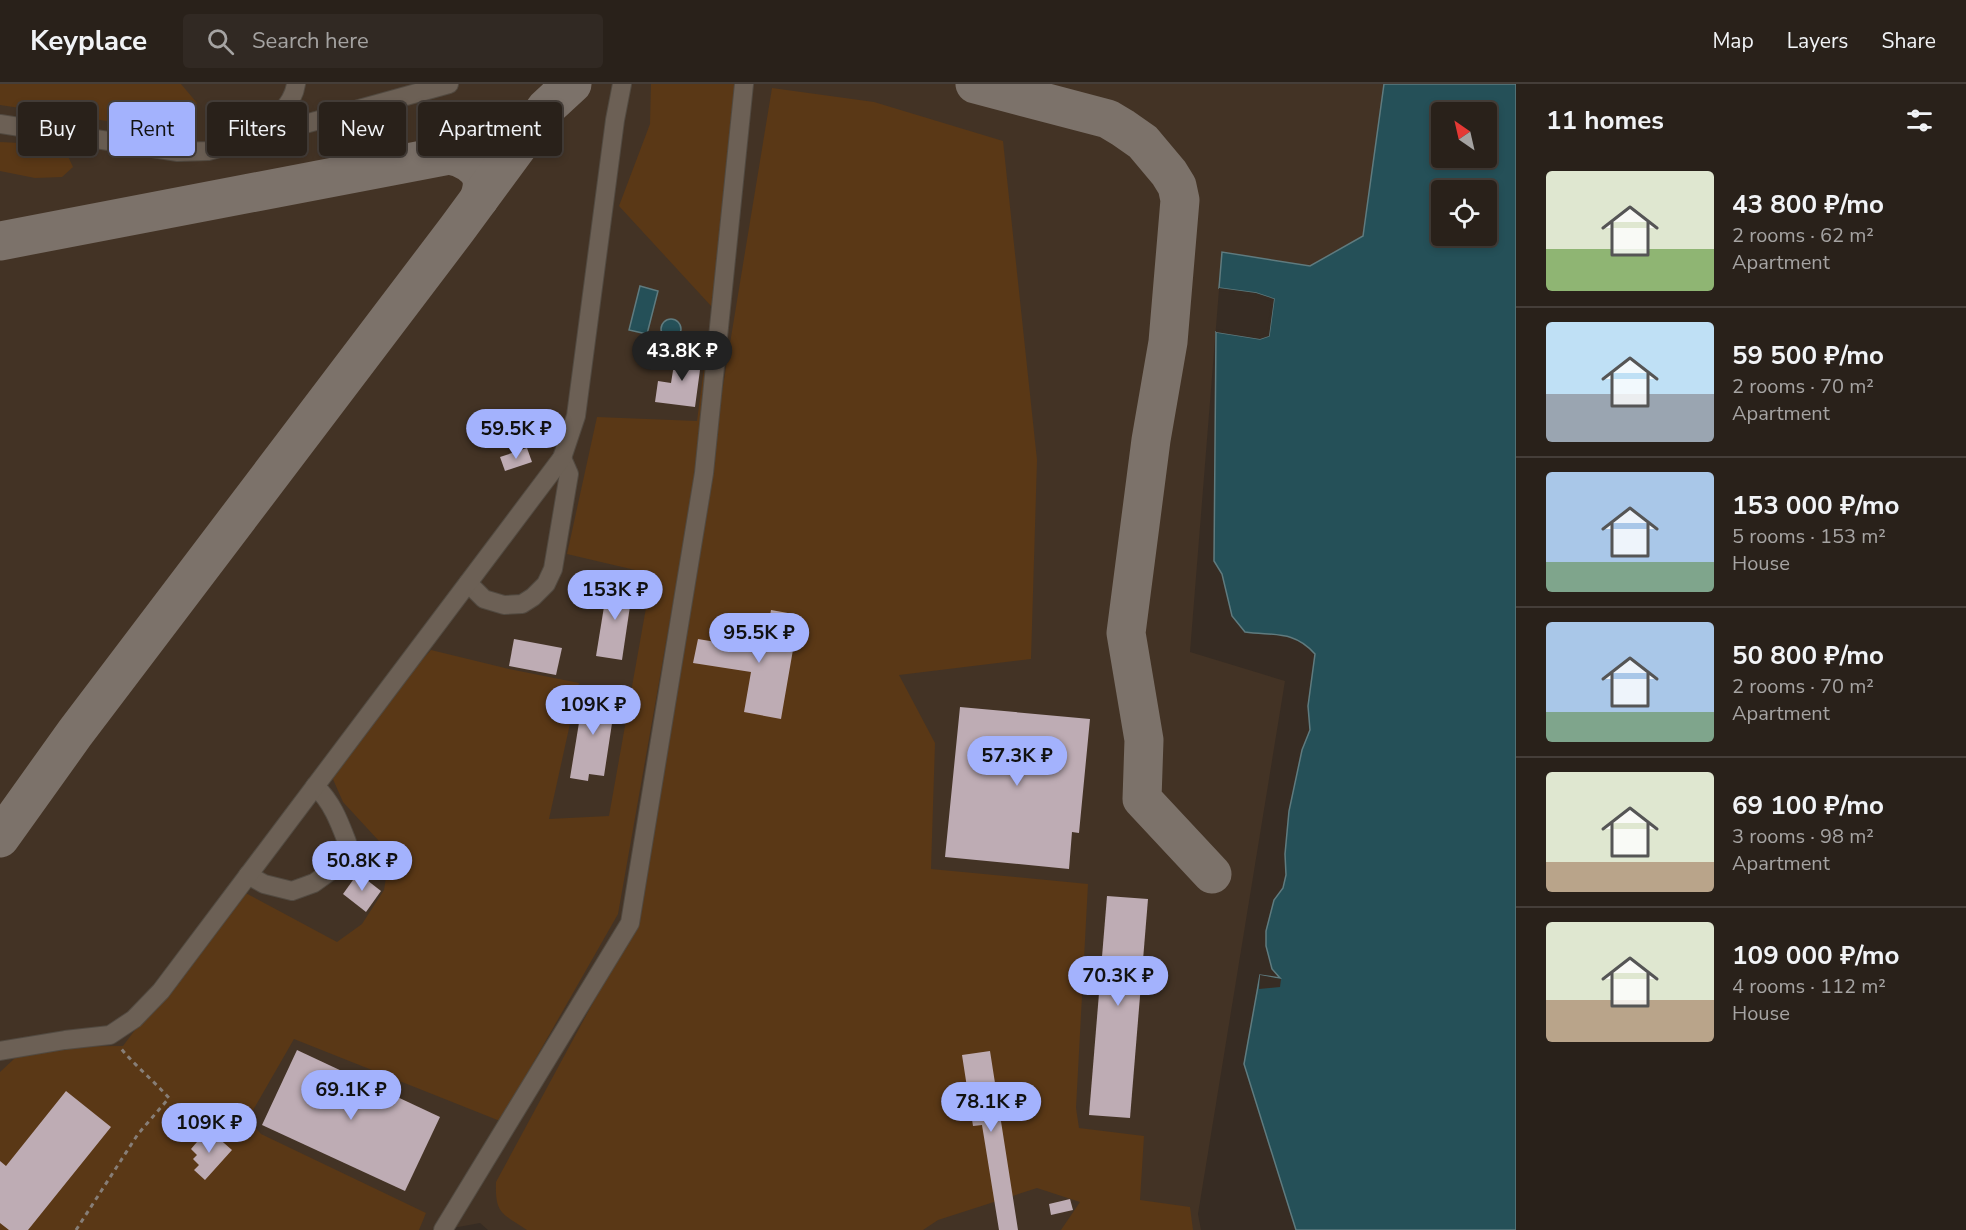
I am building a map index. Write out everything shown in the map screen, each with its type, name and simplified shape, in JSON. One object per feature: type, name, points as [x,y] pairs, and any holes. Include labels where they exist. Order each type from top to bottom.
[{"type":"lane","points":[[288,102],[296,84]]},
{"type":"lane","points":[[307,124],[449,84]]},
{"type":"lane","points":[[0,1051],[110,1035],[134,1019],[161,991],[562,458],[576,416],[622,84]]},
{"type":"lane","points":[[442,1230],[630,923],[704,473],[744,84]]},
{"type":"lane","points":[[0,124],[178,152],[207,151]]},
{"type":"lane","points":[[468,583],[484,599],[504,605],[522,604],[546,584],[553,569],[569,474],[562,458]]},
{"type":"lane","points":[[248,875],[264,884],[292,891],[314,883],[339,865],[347,842],[326,796],[315,786]]},
{"type":"path","points":[[76,1230],[138,1134],[169,1098],[148,1074],[129,1059],[110,1035]]},
{"type":"shaded area","points":[[0,84],[1384,84],[1364,236],[1310,266],[1222,252],[1190,652],[1285,681],[1198,1214],[1201,1230],[488,1230],[480,1223],[442,1230],[0,1230]]},
{"type":"shaded area","points":[[0,84],[181,84],[197,103],[195,108],[195,102],[109,102],[109,121],[97,120],[97,102],[18,102],[18,108],[0,105]]},
{"type":"shaded area","points":[[651,84],[748,84],[696,473],[618,914],[500,1121],[294,1039],[248,1119],[261,1134],[426,1213],[419,1230],[0,1230],[0,1072],[27,1047],[123,1046],[240,890],[337,942],[362,924],[384,890],[390,853],[343,802],[332,777],[345,744],[431,650],[579,683],[549,819],[609,816],[652,574],[567,554],[597,417],[697,421],[712,307],[619,206],[650,124]]},
{"type":"shaded area","points":[[772,88],[874,102],[1003,141],[1037,460],[1031,659],[899,675],[935,743],[931,869],[1088,884],[1076,1108],[1079,1128],[1144,1136],[1140,1200],[1190,1207],[1193,1230],[1061,1230],[1080,1202],[1037,1188],[938,1220],[923,1230],[527,1230],[506,1216],[499,1207],[496,1182],[634,927]]},
{"type":"shaded area","points":[[0,142],[18,143],[18,156],[68,156],[73,167],[62,177],[35,178],[0,171]]},
{"type":"water","points":[[1384,84],[1516,84],[1516,1230],[1296,1230],[1244,1064],[1260,975],[1280,978],[1272,969],[1266,946],[1266,931],[1274,900],[1283,888],[1286,875],[1285,854],[1289,811],[1302,750],[1310,730],[1308,706],[1315,654],[1307,646],[1291,638],[1245,632],[1232,616],[1222,574],[1214,561],[1216,332],[1260,339],[1269,336],[1274,299],[1256,293],[1219,288],[1222,252],[1310,266],[1363,236]]},
{"type":"water","points":[[640,286],[658,291],[647,334],[629,330]]},
{"type":"water","points":[[667,319],[675,319],[681,325],[681,333],[675,339],[667,339],[661,333],[661,325]]},
{"type":"pier","points":[[1219,288],[1256,293],[1274,299],[1269,336],[1260,339],[1216,332],[1216,329],[1260,336],[1267,334],[1271,301],[1255,296],[1219,291]]},
{"type":"pier","points":[[1260,975],[1281,979],[1280,987],[1259,989]]},
{"type":"building","points":[[676,352],[702,355],[695,407],[655,402],[658,381],[671,383]]},
{"type":"building","points":[[527,448],[532,462],[505,471],[500,457]]},
{"type":"building","points":[[608,582],[633,586],[622,660],[596,656]]},
{"type":"building","points":[[771,610],[799,615],[781,719],[744,712],[751,672],[693,663],[698,639],[764,650]]},
{"type":"building","points":[[514,639],[562,648],[556,675],[509,666]]},
{"type":"building","points":[[584,692],[616,697],[604,776],[589,774],[588,781],[570,778]]},
{"type":"building","points":[[960,707],[1090,719],[1079,833],[1072,832],[1069,869],[945,857]]},
{"type":"building","points":[[358,873],[381,891],[366,912],[343,894]]},
{"type":"building","points":[[1107,896],[1148,899],[1130,1118],[1089,1115]]},
{"type":"building","points":[[297,1050],[440,1117],[405,1191],[262,1125]]},
{"type":"building","points":[[990,1051],[1018,1230],[999,1230],[982,1125],[973,1126],[962,1055]]},
{"type":"building","points":[[66,1091],[111,1127],[28,1230],[9,1230],[0,1223],[0,1161],[6,1166]]},
{"type":"building","points":[[208,1129],[232,1150],[205,1180],[194,1170],[199,1165],[193,1159],[197,1155],[191,1149]]},
{"type":"building","points":[[1070,1199],[1073,1210],[1051,1215],[1049,1204]]},
{"type":"taxiway","points":[[0,838],[75,733],[546,108],[572,84]]},
{"type":"taxiway","points":[[975,84],[1108,119],[1143,142],[1177,186],[1180,200],[1168,342],[1151,440],[1126,633],[1144,740],[1142,799],[1212,874]]},
{"type":"taxiway","points":[[0,241],[449,155],[464,160],[477,170],[482,182],[479,199]]}]
